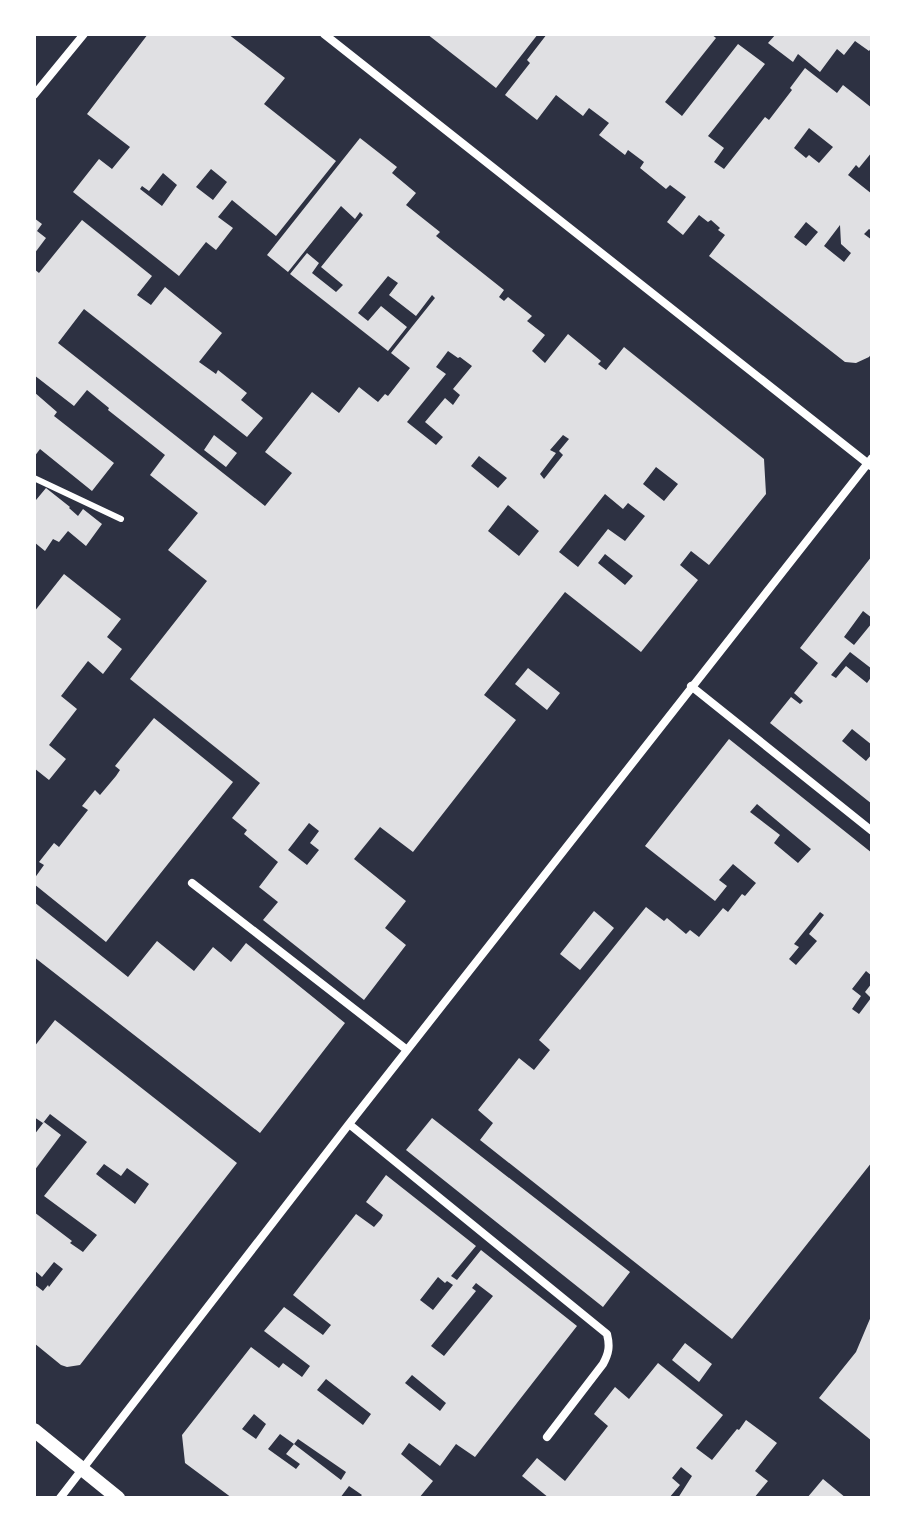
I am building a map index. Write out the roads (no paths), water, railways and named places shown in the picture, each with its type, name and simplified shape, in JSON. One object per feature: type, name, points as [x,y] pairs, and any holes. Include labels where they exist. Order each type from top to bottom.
[{"type":"street","points":[[34,95],[84,34]]},
{"type":"street","points":[[60,1498],[691,686],[871,462],[324,34]]},
{"type":"street","points":[[691,686],[872,831]]},
{"type":"street","points":[[192,883],[407,1050]]},
{"type":"street","points":[[349,1124],[607,1334],[610,1344],[603,1364],[547,1437]]},
{"type":"street","points":[[34,1430],[118,1498]]},
{"type":"lane","points":[[34,478],[121,519]]}]
